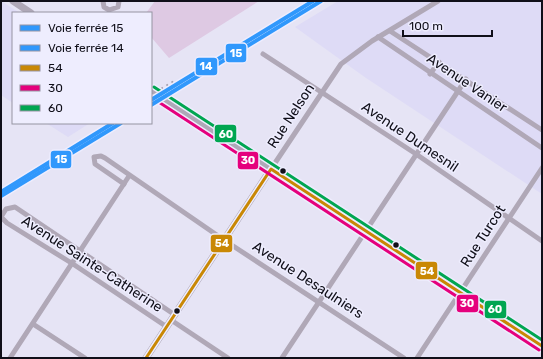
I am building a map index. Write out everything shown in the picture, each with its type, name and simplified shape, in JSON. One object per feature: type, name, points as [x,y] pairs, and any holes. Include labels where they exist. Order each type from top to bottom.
[{"type":"main road","points":[[13,1],[30,12]]},
{"type":"main road","points":[[152,92],[542,346]]},
{"type":"main road","name":"Rue Nelson","points":[[146,358],[271,169]]},
{"type":"street","points":[[103,1],[104,7],[109,10],[118,7],[118,1]]},
{"type":"street","name":"Rue Nelson","points":[[271,169],[341,64],[378,37],[438,1]]},
{"type":"street","name":"Avenue Vanier","points":[[390,31],[466,79],[542,130]]},
{"type":"street","name":"Avenue Vanier","points":[[378,37],[430,74],[542,148]]},
{"type":"street","name":"Avenue Dumesnil","points":[[263,54],[416,154],[508,219],[542,241]]},
{"type":"street","points":[[430,74],[439,62]]},
{"type":"street","points":[[282,358],[466,79]]},
{"type":"street","name":"Avenue Desaulniers","points":[[124,184],[95,164],[94,157],[101,156],[105,158],[129,176],[224,240],[404,358]]},
{"type":"street","name":"Rue Turcot","points":[[418,358],[542,168]]},
{"type":"street","points":[[10,358],[73,264],[80,250],[129,176]]},
{"type":"street","name":"Avenue Sainte-Catherine","points":[[167,327],[73,264],[7,223],[1,217],[6,209],[15,207],[80,250],[228,358]]},
{"type":"street","points":[[33,324],[85,358]]},
{"type":"shaded area","points":[[1,1],[18,12],[12,12],[12,102],[1,95]]},
{"type":"shaded area","points":[[155,1],[259,1],[169,58],[152,38],[152,12],[147,12]]},
{"type":"shaded area","points":[[338,1],[542,1],[542,194],[366,78],[295,27]]},
{"type":"shaded area","points":[[48,124],[88,124],[68,137]]},
{"type":"railway","points":[[152,94],[174,81]]},
{"type":"rail line","name":"14","points":[[152,99],[313,1]]},
{"type":"rail line","name":"15","points":[[152,104],[321,1]]},
{"type":"rail line","name":"14","points":[[1,192],[111,124]]},
{"type":"rail line","name":"15","points":[[1,196],[119,124]]},
{"type":"transit line","name":"60","points":[[154,87],[542,340]]},
{"type":"transit line","name":"30","points":[[152,98],[539,350]]},
{"type":"transit line","name":"54","points":[[146,358],[271,169],[542,346]]}]
